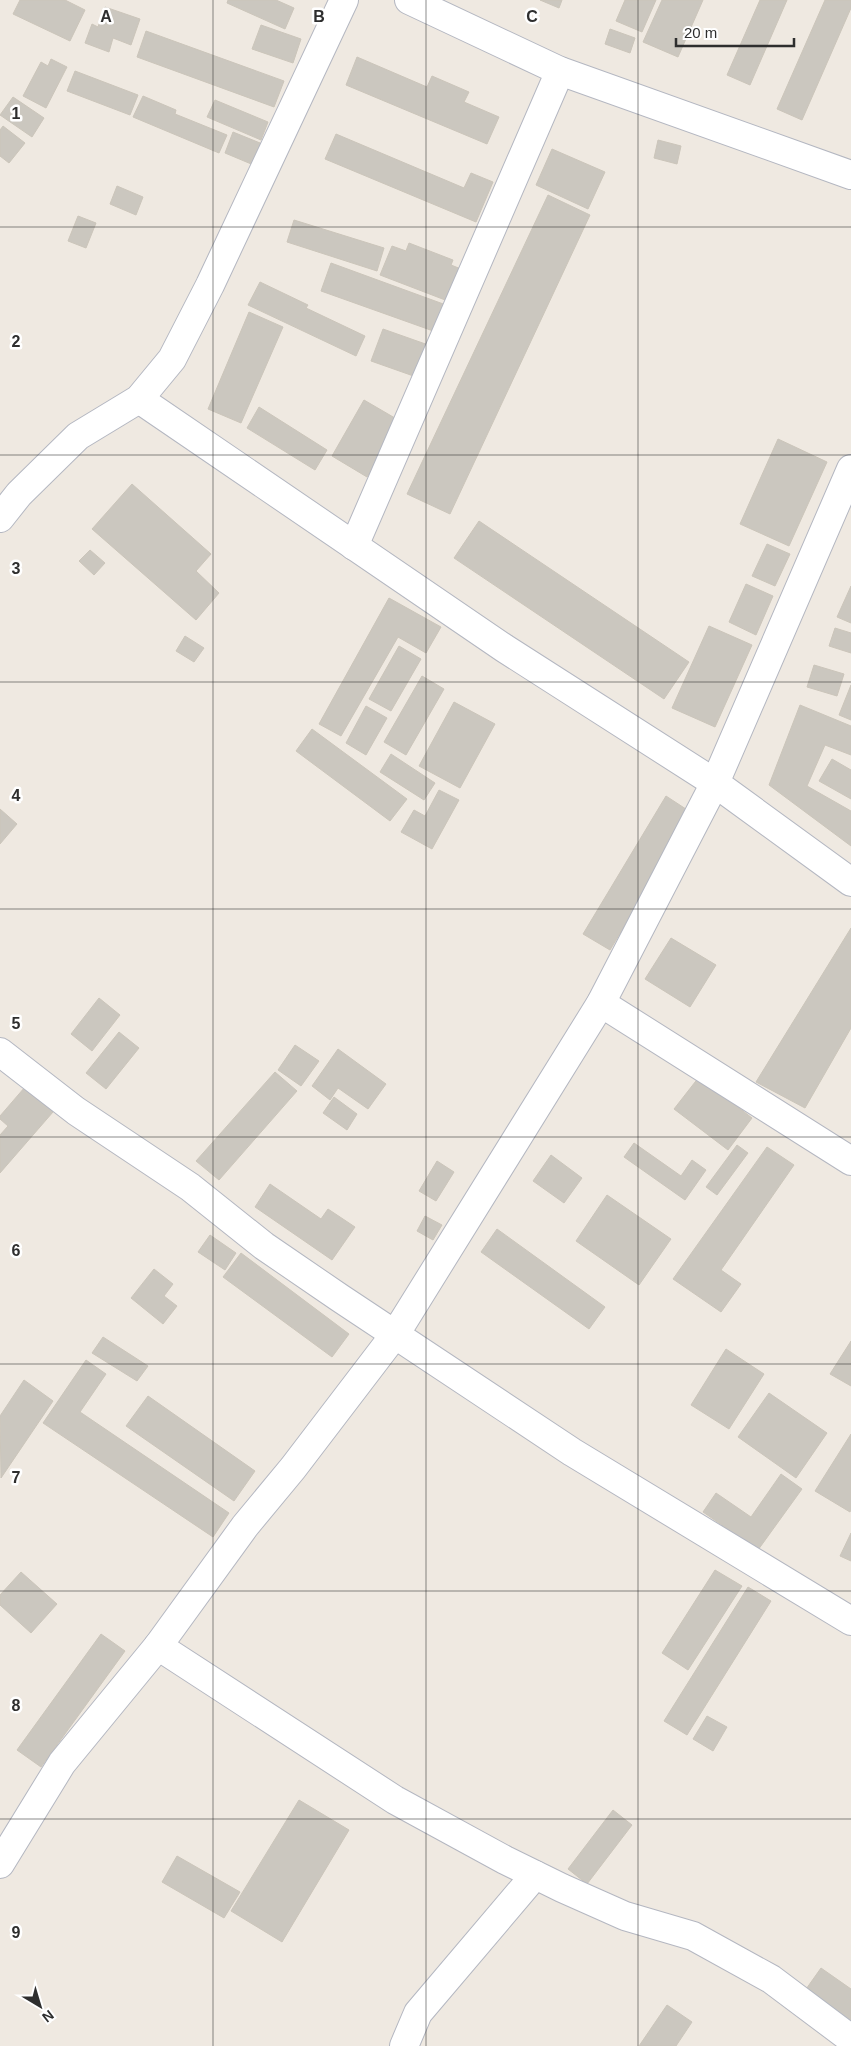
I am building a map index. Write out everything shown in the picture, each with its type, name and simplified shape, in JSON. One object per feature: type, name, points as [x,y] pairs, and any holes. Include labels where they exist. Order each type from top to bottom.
[{"type":"street","points":[[0,518],[19,494],[78,436],[140,399],[172,359],[194,318],[344,0]]},
{"type":"street","points":[[409,0],[560,71],[851,175]]},
{"type":"street","points":[[354,546],[560,71]]},
{"type":"street","points":[[140,399],[504,648],[715,783],[851,882]]},
{"type":"street","points":[[0,1864],[62,1763],[158,1646],[245,1526],[293,1468],[396,1333],[601,1003],[715,783],[851,469]]},
{"type":"street","points":[[601,1003],[851,1161]]},
{"type":"street","points":[[0,1052],[76,1111],[190,1187],[264,1246],[572,1452],[851,1621]]},
{"type":"street","points":[[158,1646],[394,1800],[535,1875],[625,1916],[692,1936],[771,1979],[851,2038]]},
{"type":"street","points":[[404,2046],[418,2013],[535,1875]]},
{"type":"building","points":[[20,0],[65,0],[85,10],[70,41],[13,14]]},
{"type":"building","points":[[228,0],[276,0],[294,8],[285,29],[227,3]]},
{"type":"building","points":[[540,0],[562,0],[559,8]]},
{"type":"building","points":[[625,0],[656,0],[642,32],[616,21]]},
{"type":"building","points":[[662,0],[703,0],[678,57],[643,42]]},
{"type":"building","points":[[760,0],[787,0],[750,85],[727,75]]},
{"type":"building","points":[[825,0],[851,0],[851,8],[802,120],[777,109]]},
{"type":"building","points":[[105,7],[140,19],[131,45],[113,38],[109,52],[85,43],[92,24],[98,27]]},
{"type":"building","points":[[261,25],[301,39],[293,63],[252,49]]},
{"type":"building","points":[[610,29],[635,38],[630,53],[605,44]]},
{"type":"building","points":[[146,31],[284,81],[274,107],[137,57]]},
{"type":"building","points":[[357,57],[427,87],[432,76],[469,92],[464,102],[499,117],[487,144],[346,85]]},
{"type":"building","points":[[51,59],[67,67],[46,108],[23,96],[41,62],[48,66]]},
{"type":"building","points":[[75,71],[138,95],[130,115],[67,91]]},
{"type":"building","points":[[143,96],[176,110],[175,114],[227,135],[219,153],[133,117]]},
{"type":"building","points":[[13,97],[44,118],[32,137],[0,115]]},
{"type":"building","points":[[215,100],[268,122],[261,140],[207,117]]},
{"type":"building","points":[[3,126],[25,143],[9,163],[0,156],[0,130]]},
{"type":"building","points":[[233,132],[265,145],[256,166],[225,153]]},
{"type":"building","points":[[336,134],[464,188],[471,173],[493,182],[476,222],[325,159]]},
{"type":"building","points":[[658,140],[681,146],[677,164],[654,158]]},
{"type":"building","points":[[552,149],[605,172],[588,209],[536,185]]},
{"type":"building","points":[[117,186],[143,197],[136,215],[110,204]]},
{"type":"building","points":[[548,195],[590,215],[450,514],[407,494]]},
{"type":"building","points":[[78,216],[96,223],[86,248],[68,241]]},
{"type":"building","points":[[294,220],[384,248],[377,271],[287,242]]},
{"type":"building","points":[[409,243],[453,260],[451,265],[466,271],[453,303],[380,275],[392,246],[406,251]]},
{"type":"building","points":[[331,263],[446,305],[436,332],[321,291]]},
{"type":"building","points":[[260,282],[308,305],[306,308],[365,336],[356,356],[248,305]]},
{"type":"building","points":[[249,312],[283,327],[241,423],[208,409]]},
{"type":"building","points":[[383,329],[434,347],[422,379],[371,361]]},
{"type":"building","points":[[364,400],[400,421],[367,477],[332,456]]},
{"type":"building","points":[[259,407],[327,450],[315,470],[247,428]]},
{"type":"building","points":[[778,439],[827,462],[789,546],[740,524]]},
{"type":"building","points":[[132,484],[211,554],[196,571],[219,593],[196,620],[92,529]]},
{"type":"building","points":[[479,521],[689,662],[664,699],[454,558]]},
{"type":"building","points":[[767,544],[790,554],[775,586],[752,576]]},
{"type":"building","points":[[90,550],[105,563],[94,575],[79,561]]},
{"type":"building","points":[[746,584],[773,596],[756,635],[729,622]]},
{"type":"building","points":[[851,586],[851,623],[837,617]]},
{"type":"building","points":[[389,598],[441,627],[426,653],[398,637],[341,736],[319,724]]},
{"type":"building","points":[[709,626],[752,645],[715,727],[672,708]]},
{"type":"building","points":[[835,628],[851,633],[851,653],[829,646]]},
{"type":"building","points":[[185,636],[204,648],[194,662],[176,651]]},
{"type":"building","points":[[399,646],[421,659],[391,711],[369,699]]},
{"type":"building","points":[[814,665],[844,674],[837,696],[807,687]]},
{"type":"building","points":[[422,676],[444,689],[406,755],[384,742]]},
{"type":"building","points":[[851,685],[851,720],[839,715]]},
{"type":"building","points":[[454,702],[495,724],[460,788],[419,766]]},
{"type":"building","points":[[800,705],[851,726],[851,755],[825,745],[807,786],[851,811],[851,846],[769,785]]},
{"type":"building","points":[[366,706],[387,718],[366,755],[346,743]]},
{"type":"building","points":[[312,729],[407,799],[390,821],[296,751]]},
{"type":"building","points":[[391,754],[435,783],[424,800],[380,772]]},
{"type":"building","points":[[832,759],[851,770],[851,799],[819,781]]},
{"type":"building","points":[[439,790],[459,800],[432,849],[401,832],[414,810],[425,816]]},
{"type":"building","points":[[666,796],[692,813],[610,950],[583,934]]},
{"type":"building","points":[[0,809],[17,824],[0,844]]},
{"type":"building","points":[[851,928],[851,1028],[805,1108],[756,1082]]},
{"type":"building","points":[[671,938],[716,965],[690,1007],[645,979]]},
{"type":"building","points":[[99,998],[120,1015],[92,1051],[71,1034]]},
{"type":"building","points":[[119,1032],[139,1048],[106,1089],[86,1073]]},
{"type":"building","points":[[295,1045],[319,1061],[301,1086],[278,1070]]},
{"type":"building","points":[[338,1049],[386,1084],[368,1109],[338,1088],[330,1100],[312,1086]]},
{"type":"building","points":[[275,1072],[297,1091],[219,1180],[196,1161]]},
{"type":"building","points":[[699,1077],[752,1118],[728,1150],[674,1109]]},
{"type":"building","points":[[25,1087],[53,1112],[0,1173],[0,1135],[8,1126],[0,1119],[0,1116]]},
{"type":"building","points":[[334,1097],[357,1114],[347,1130],[323,1113]]},
{"type":"building","points":[[634,1143],[681,1176],[692,1160],[706,1170],[685,1200],[624,1157]]},
{"type":"building","points":[[737,1145],[748,1153],[717,1195],[706,1187]]},
{"type":"building","points":[[767,1147],[794,1165],[721,1270],[741,1284],[721,1312],[673,1279]]},
{"type":"building","points":[[551,1155],[582,1178],[564,1203],[533,1181]]},
{"type":"building","points":[[437,1161],[454,1172],[436,1201],[419,1191]]},
{"type":"building","points":[[270,1184],[321,1219],[328,1209],[355,1227],[332,1260],[255,1207]]},
{"type":"building","points":[[607,1195],[671,1239],[639,1285],[576,1241]]},
{"type":"building","points":[[425,1216],[442,1225],[433,1240],[417,1231]]},
{"type":"building","points":[[497,1229],[605,1307],[589,1329],[481,1252]]},
{"type":"building","points":[[210,1235],[236,1253],[225,1270],[198,1252]]},
{"type":"building","points":[[241,1253],[349,1334],[332,1357],[223,1277]]},
{"type":"building","points":[[154,1269],[173,1284],[164,1296],[177,1306],[163,1324],[131,1298]]},
{"type":"building","points":[[103,1337],[148,1366],[137,1381],[92,1353]]},
{"type":"building","points":[[851,1341],[851,1386],[830,1374]]},
{"type":"building","points":[[726,1349],[764,1374],[729,1429],[691,1405]]},
{"type":"building","points":[[86,1360],[106,1374],[80,1412],[229,1513],[213,1537],[43,1423]]},
{"type":"building","points":[[24,1380],[53,1401],[1,1478],[0,1416]]},
{"type":"building","points":[[769,1393],[827,1433],[796,1478],[738,1437]]},
{"type":"building","points":[[148,1396],[255,1471],[234,1501],[126,1426]]},
{"type":"building","points":[[851,1434],[851,1510],[850,1512],[815,1491]]},
{"type":"building","points":[[781,1474],[802,1489],[758,1550],[703,1512],[716,1493],[751,1517]]},
{"type":"building","points":[[851,1533],[851,1561],[840,1556]]},
{"type":"building","points":[[715,1570],[742,1586],[688,1670],[662,1653]]},
{"type":"building","points":[[21,1572],[57,1604],[31,1633],[0,1605],[0,1595]]},
{"type":"building","points":[[748,1587],[771,1601],[687,1735],[664,1721]]},
{"type":"building","points":[[101,1634],[125,1651],[41,1767],[17,1750]]},
{"type":"building","points":[[707,1716],[727,1727],[713,1751],[693,1739]]},
{"type":"building","points":[[299,1800],[349,1830],[282,1942],[231,1911]]},
{"type":"building","points":[[613,1810],[632,1825],[587,1884],[568,1869]]},
{"type":"building","points":[[177,1856],[240,1892],[224,1918],[162,1882]]},
{"type":"building","points":[[821,1968],[851,1989],[851,2024],[804,1992]]},
{"type":"building","points":[[667,2005],[692,2022],[676,2046],[639,2046]]}]
